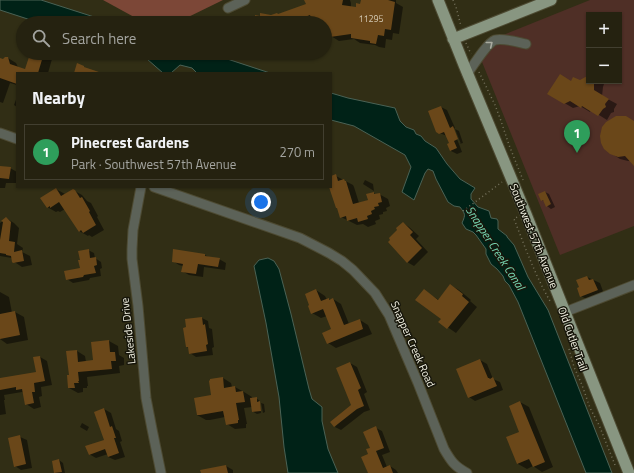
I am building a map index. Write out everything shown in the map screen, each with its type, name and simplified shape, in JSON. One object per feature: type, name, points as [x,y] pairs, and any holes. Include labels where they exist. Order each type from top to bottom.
[{"type":"main road","name":"Southwest 57th Avenue","points":[[438,0],[453,39],[472,72],[510,176],[629,473]]},
{"type":"main road","points":[[453,39],[551,0]]},
{"type":"street","points":[[228,8],[245,0]]},
{"type":"street","points":[[472,72],[484,50],[494,40],[526,44]]},
{"type":"street","points":[[0,133],[16,139]]},
{"type":"street","name":"Lakeside Drive","points":[[142,188],[133,230],[132,260],[138,306],[146,398],[161,473]]},
{"type":"street","name":"Snapper Creek Road","points":[[157,188],[300,238],[329,253],[353,270],[375,293],[387,311],[444,449],[455,465],[467,473]]},
{"type":"street","points":[[565,312],[634,285]]},
{"type":"path","points":[[453,0],[460,26]]},
{"type":"path","points":[[472,72],[495,105],[524,183]]},
{"type":"path","points":[[463,211],[510,176]]},
{"type":"path","name":"Old Cutler Trail","points":[[518,217],[514,219],[533,267],[552,304]]},
{"type":"path","name":"Old Cutler Trail","points":[[569,346],[574,367],[616,468]]},
{"type":"shaded area","points":[[103,0],[223,0],[190,16],[132,16]]},
{"type":"shaded area","points":[[590,0],[634,0],[634,226],[560,255],[478,52],[483,43]]},
{"type":"water","points":[[0,0],[41,0],[91,16],[18,16],[0,10]]},
{"type":"water","points":[[148,60],[230,60],[267,72],[196,72],[192,68],[180,65],[172,72],[162,72]]},
{"type":"water","name":"Snapper Creek Canal","points":[[332,93],[395,108],[400,121],[406,127],[414,130],[416,134],[421,136],[425,141],[436,148],[460,179],[475,188],[471,194],[471,199],[478,207],[489,211],[491,218],[497,219],[498,229],[507,236],[514,245],[528,277],[548,310],[612,473],[586,473],[518,302],[503,276],[491,264],[486,254],[486,249],[476,235],[466,229],[462,223],[464,218],[463,211],[460,207],[454,206],[448,202],[433,171],[428,169],[414,200],[402,192],[411,167],[405,155],[354,126],[332,120]]},
{"type":"water","points":[[268,258],[274,261],[279,269],[309,389],[312,399],[322,407],[322,421],[328,449],[338,473],[288,473],[279,397],[254,266],[259,260]]},
{"type":"building","points":[[304,0],[343,0],[342,5],[356,7],[356,3],[360,4],[361,0],[388,0],[395,2],[391,30],[385,29],[384,36],[378,35],[376,44],[370,43],[370,41],[351,38],[351,34],[332,37],[332,16],[260,16],[260,13],[271,15],[278,14],[306,4]]},
{"type":"building","points":[[8,57],[10,64],[25,69],[28,60],[42,60],[38,72],[16,72],[16,84],[0,78],[0,58],[3,59]]},
{"type":"building","points":[[77,63],[99,72],[74,72]]},
{"type":"building","points":[[560,74],[571,81],[573,77],[580,80],[586,77],[586,84],[594,84],[594,90],[609,99],[605,104],[606,107],[598,116],[582,106],[581,108],[570,101],[564,104],[547,94]]},
{"type":"building","points":[[441,106],[450,128],[453,126],[458,139],[454,141],[457,148],[450,151],[447,144],[449,143],[444,132],[439,134],[436,132],[428,111]]},
{"type":"building","points":[[616,116],[626,116],[634,121],[634,166],[625,156],[618,157],[610,154],[604,149],[601,143],[600,136],[602,127],[606,122]]},
{"type":"building","points":[[0,166],[11,167],[9,179],[0,178]]},
{"type":"building","points":[[336,174],[338,181],[344,179],[346,181],[353,204],[368,200],[366,194],[374,192],[374,194],[380,193],[382,202],[378,203],[379,206],[374,207],[375,209],[371,211],[372,214],[367,216],[368,219],[358,222],[357,218],[347,221],[346,216],[340,218],[329,188],[332,188],[332,176]]},
{"type":"building","points":[[56,188],[61,196],[73,189],[75,190],[80,198],[82,197],[96,225],[83,233],[81,230],[79,232],[59,202],[50,208],[50,206],[47,208],[40,198]]},
{"type":"building","points":[[545,191],[551,204],[546,207],[538,194]]},
{"type":"building","points":[[6,217],[11,222],[9,241],[15,242],[14,252],[22,250],[24,261],[13,263],[11,256],[0,253],[0,240],[3,222],[1,221]]},
{"type":"building","points":[[403,222],[413,232],[410,235],[422,248],[407,263],[388,242],[390,240],[389,238],[397,230],[396,228]]},
{"type":"building","points":[[89,249],[90,258],[96,257],[97,265],[94,266],[96,273],[66,280],[64,271],[80,268],[78,251]]},
{"type":"building","points":[[173,249],[220,258],[218,267],[198,264],[196,274],[181,272],[183,264],[172,262]]},
{"type":"building","points":[[587,276],[589,280],[593,279],[598,290],[580,297],[577,288],[579,287],[576,280]]},
{"type":"building","points":[[450,284],[463,294],[462,296],[469,302],[447,329],[438,322],[441,319],[415,300],[424,289],[438,300]]},
{"type":"building","points":[[316,289],[321,301],[333,298],[344,325],[360,319],[363,329],[327,344],[322,333],[331,329],[323,309],[311,314],[305,294]]},
{"type":"building","points":[[15,311],[20,335],[0,339],[0,314]]},
{"type":"building","points":[[202,317],[203,325],[205,324],[208,344],[206,345],[207,351],[189,354],[188,347],[186,347],[183,328],[186,327],[185,319]]},
{"type":"building","points":[[109,340],[110,352],[115,352],[116,361],[111,361],[112,369],[78,372],[79,383],[74,383],[75,388],[68,388],[67,375],[69,375],[66,351],[77,350],[78,362],[93,360],[91,342]]},
{"type":"building","points":[[40,356],[45,381],[34,383],[35,392],[32,392],[34,403],[25,405],[22,389],[16,390],[16,387],[0,390],[0,378],[36,372],[33,357]]},
{"type":"building","points":[[480,359],[488,378],[490,379],[493,377],[497,386],[468,398],[456,369]]},
{"type":"building","points":[[350,362],[361,388],[358,390],[364,406],[357,409],[334,427],[330,422],[351,405],[336,368]]},
{"type":"building","points":[[223,377],[224,388],[235,386],[236,392],[243,391],[245,402],[236,403],[239,420],[238,423],[226,425],[223,411],[197,415],[194,398],[211,395],[210,379]]},
{"type":"building","points":[[257,397],[257,402],[260,401],[261,411],[252,412],[250,398]]},
{"type":"building","points":[[520,401],[545,462],[533,467],[529,459],[517,464],[506,437],[519,432],[509,406]]},
{"type":"building","points":[[104,408],[110,427],[112,426],[116,438],[114,438],[119,453],[108,457],[105,449],[89,455],[85,446],[104,440],[94,412]]},
{"type":"building","points":[[376,426],[384,448],[376,451],[383,468],[390,465],[393,473],[368,473],[361,457],[368,454],[366,449],[370,448],[363,432]]},
{"type":"building","points":[[20,435],[26,464],[14,467],[8,438]]},
{"type":"building","points":[[59,459],[62,472],[54,473],[52,461]]},
{"type":"building","points":[[226,465],[228,473],[201,473],[200,470]]},
{"type":"place","name":"Pinecrest Gardens","points":[[577,153]]}]
